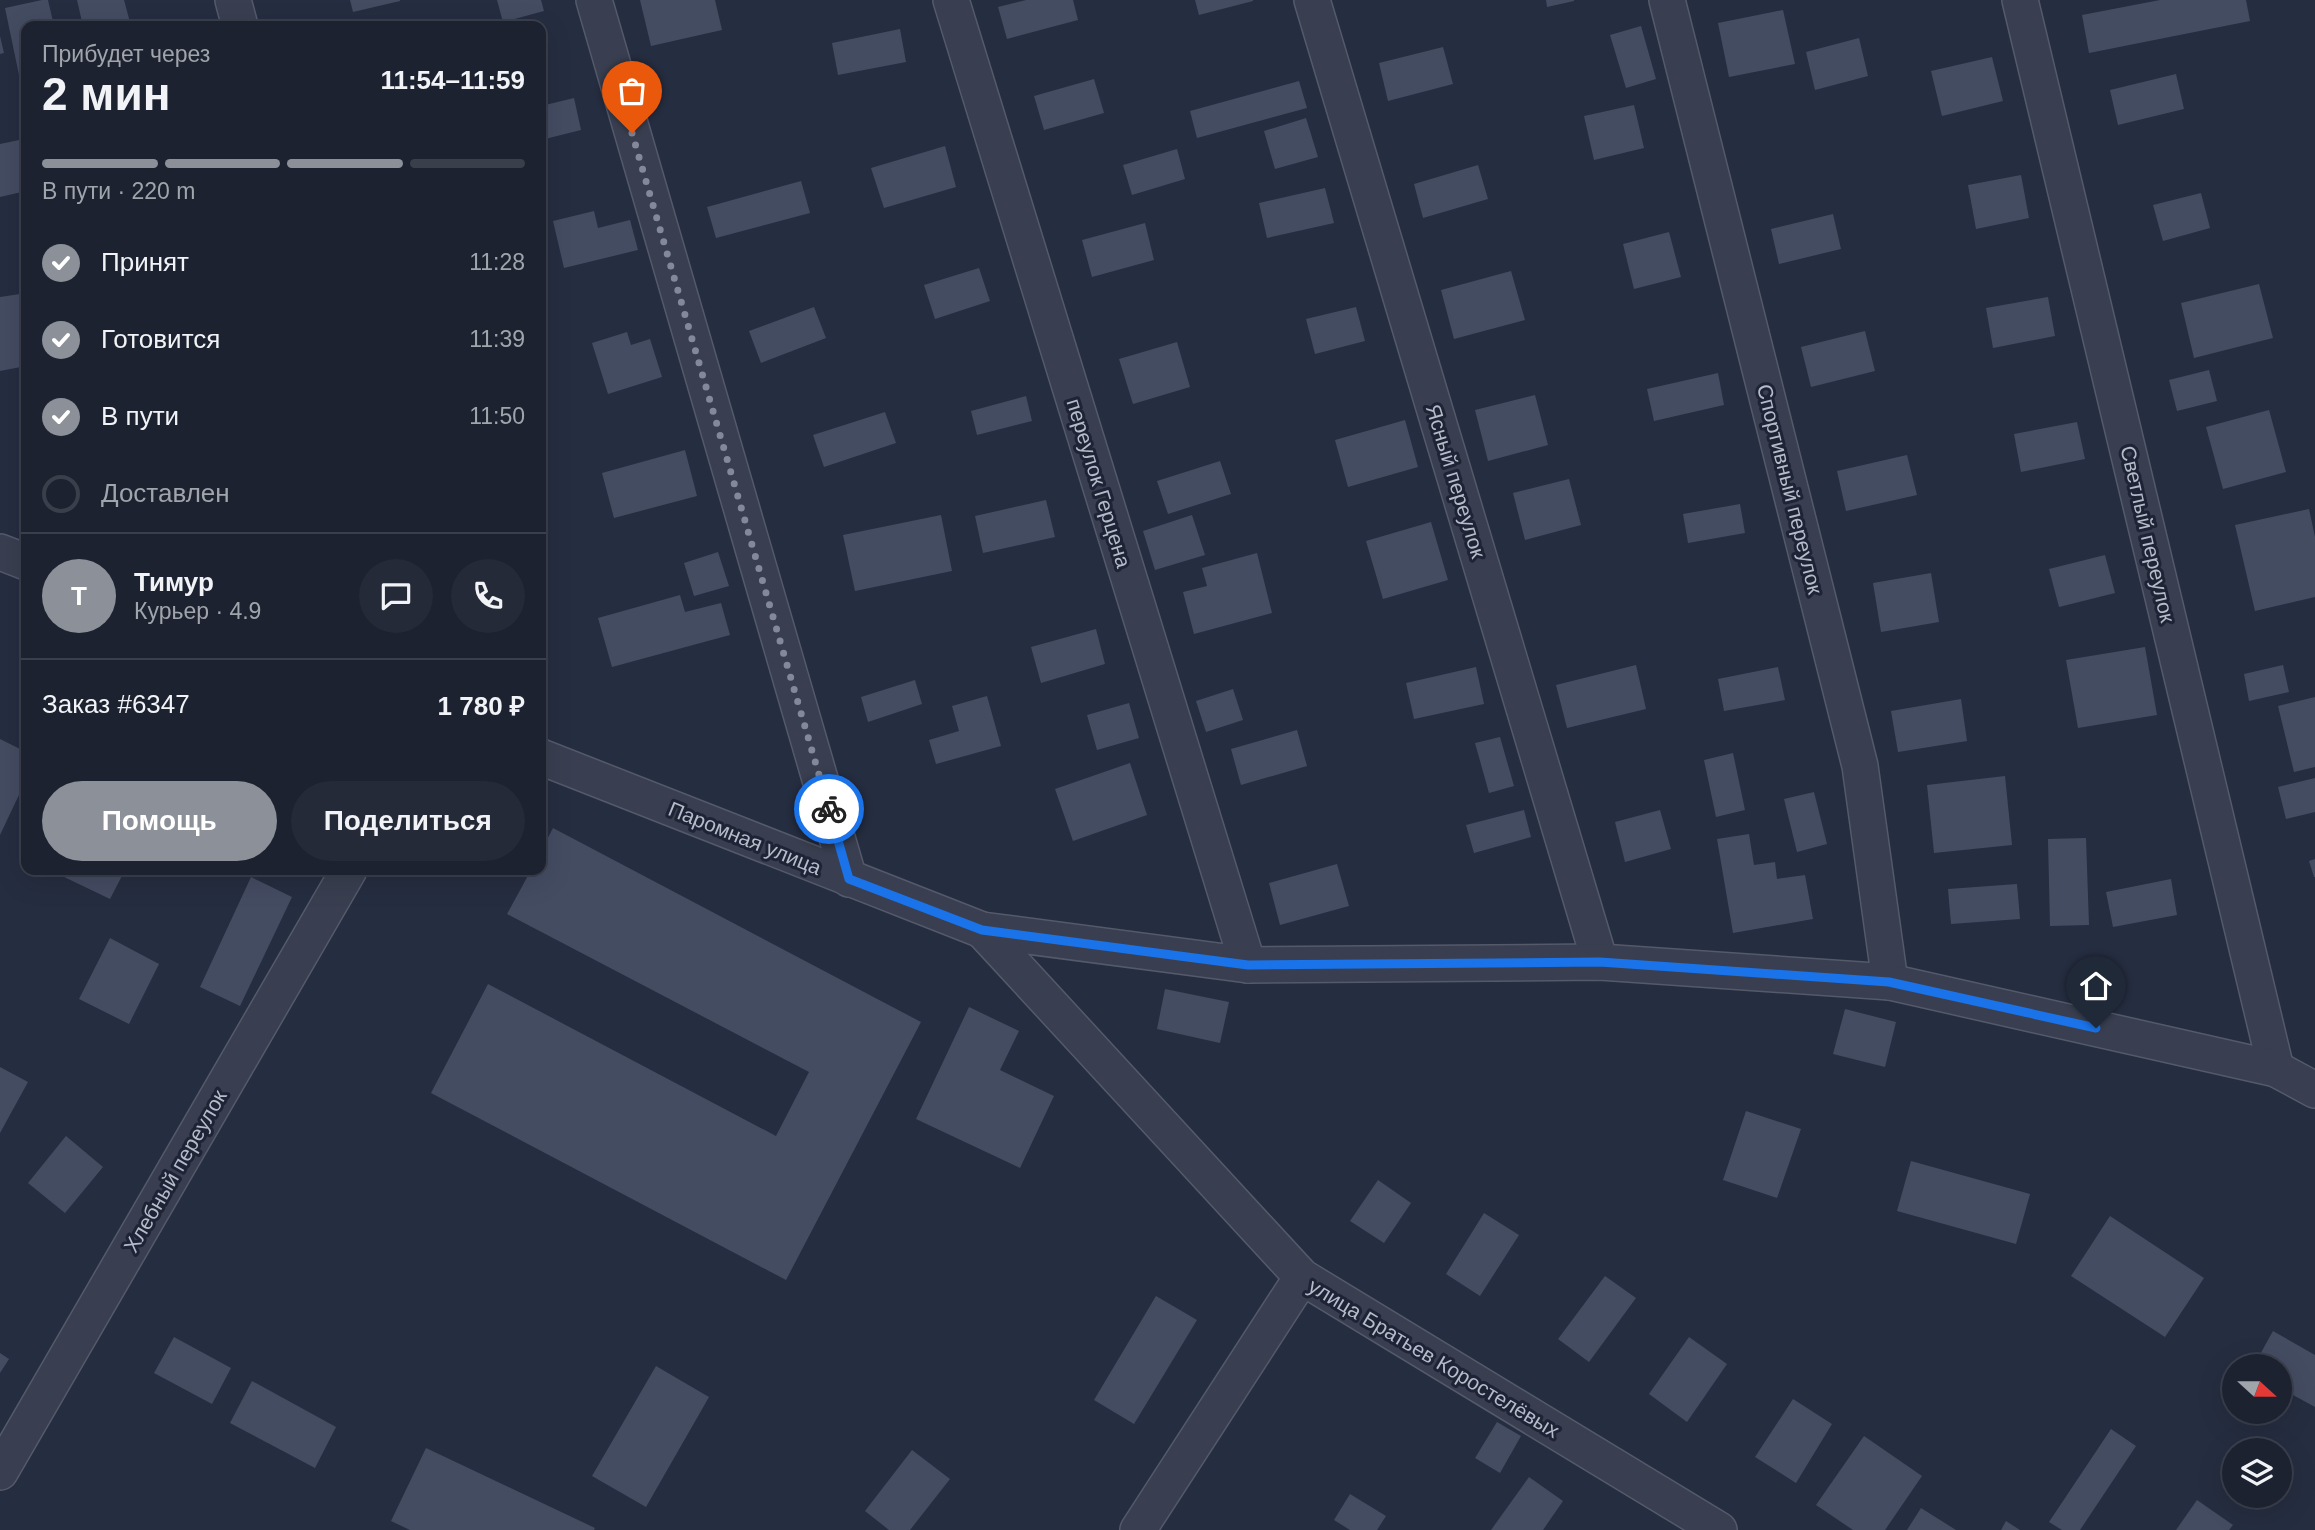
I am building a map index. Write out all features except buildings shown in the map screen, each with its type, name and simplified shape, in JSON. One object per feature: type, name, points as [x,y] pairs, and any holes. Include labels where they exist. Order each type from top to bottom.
[{"type":"street","points":[[233,0],[239,21]]},
{"type":"street","points":[[594,0],[849,879]]},
{"type":"street","name":"переулок Герцена","points":[[951,0],[1248,965]]},
{"type":"street","name":"Ясный переулок","points":[[1312,0],[1600,962]]},
{"type":"street","name":"Спортивный переулок","points":[[1667,0],[1860,766],[1889,982]]},
{"type":"street","name":"Светлый переулок","points":[[2020,0],[2276,1069]]},
{"type":"street","points":[[0,552],[21,560]]},
{"type":"street","name":"Паромная улица","points":[[546,759],[982,930],[1248,965],[1600,962],[1889,982],[2276,1069],[2315,1090]]},
{"type":"street","name":"Хлебный переулок","points":[[0,1472],[346,875]]},
{"type":"street","name":"улица Братьев Коростелёвых","points":[[982,930],[1301,1277],[1719,1530]]},
{"type":"street","points":[[1138,1530],[1301,1277]]},
{"type":"way so far","points":[[632,133],[829,809]]},
{"type":"route","points":[[829,809],[849,879],[982,930],[1248,965],[1600,962],[1889,982],[2096,1028]]}]
